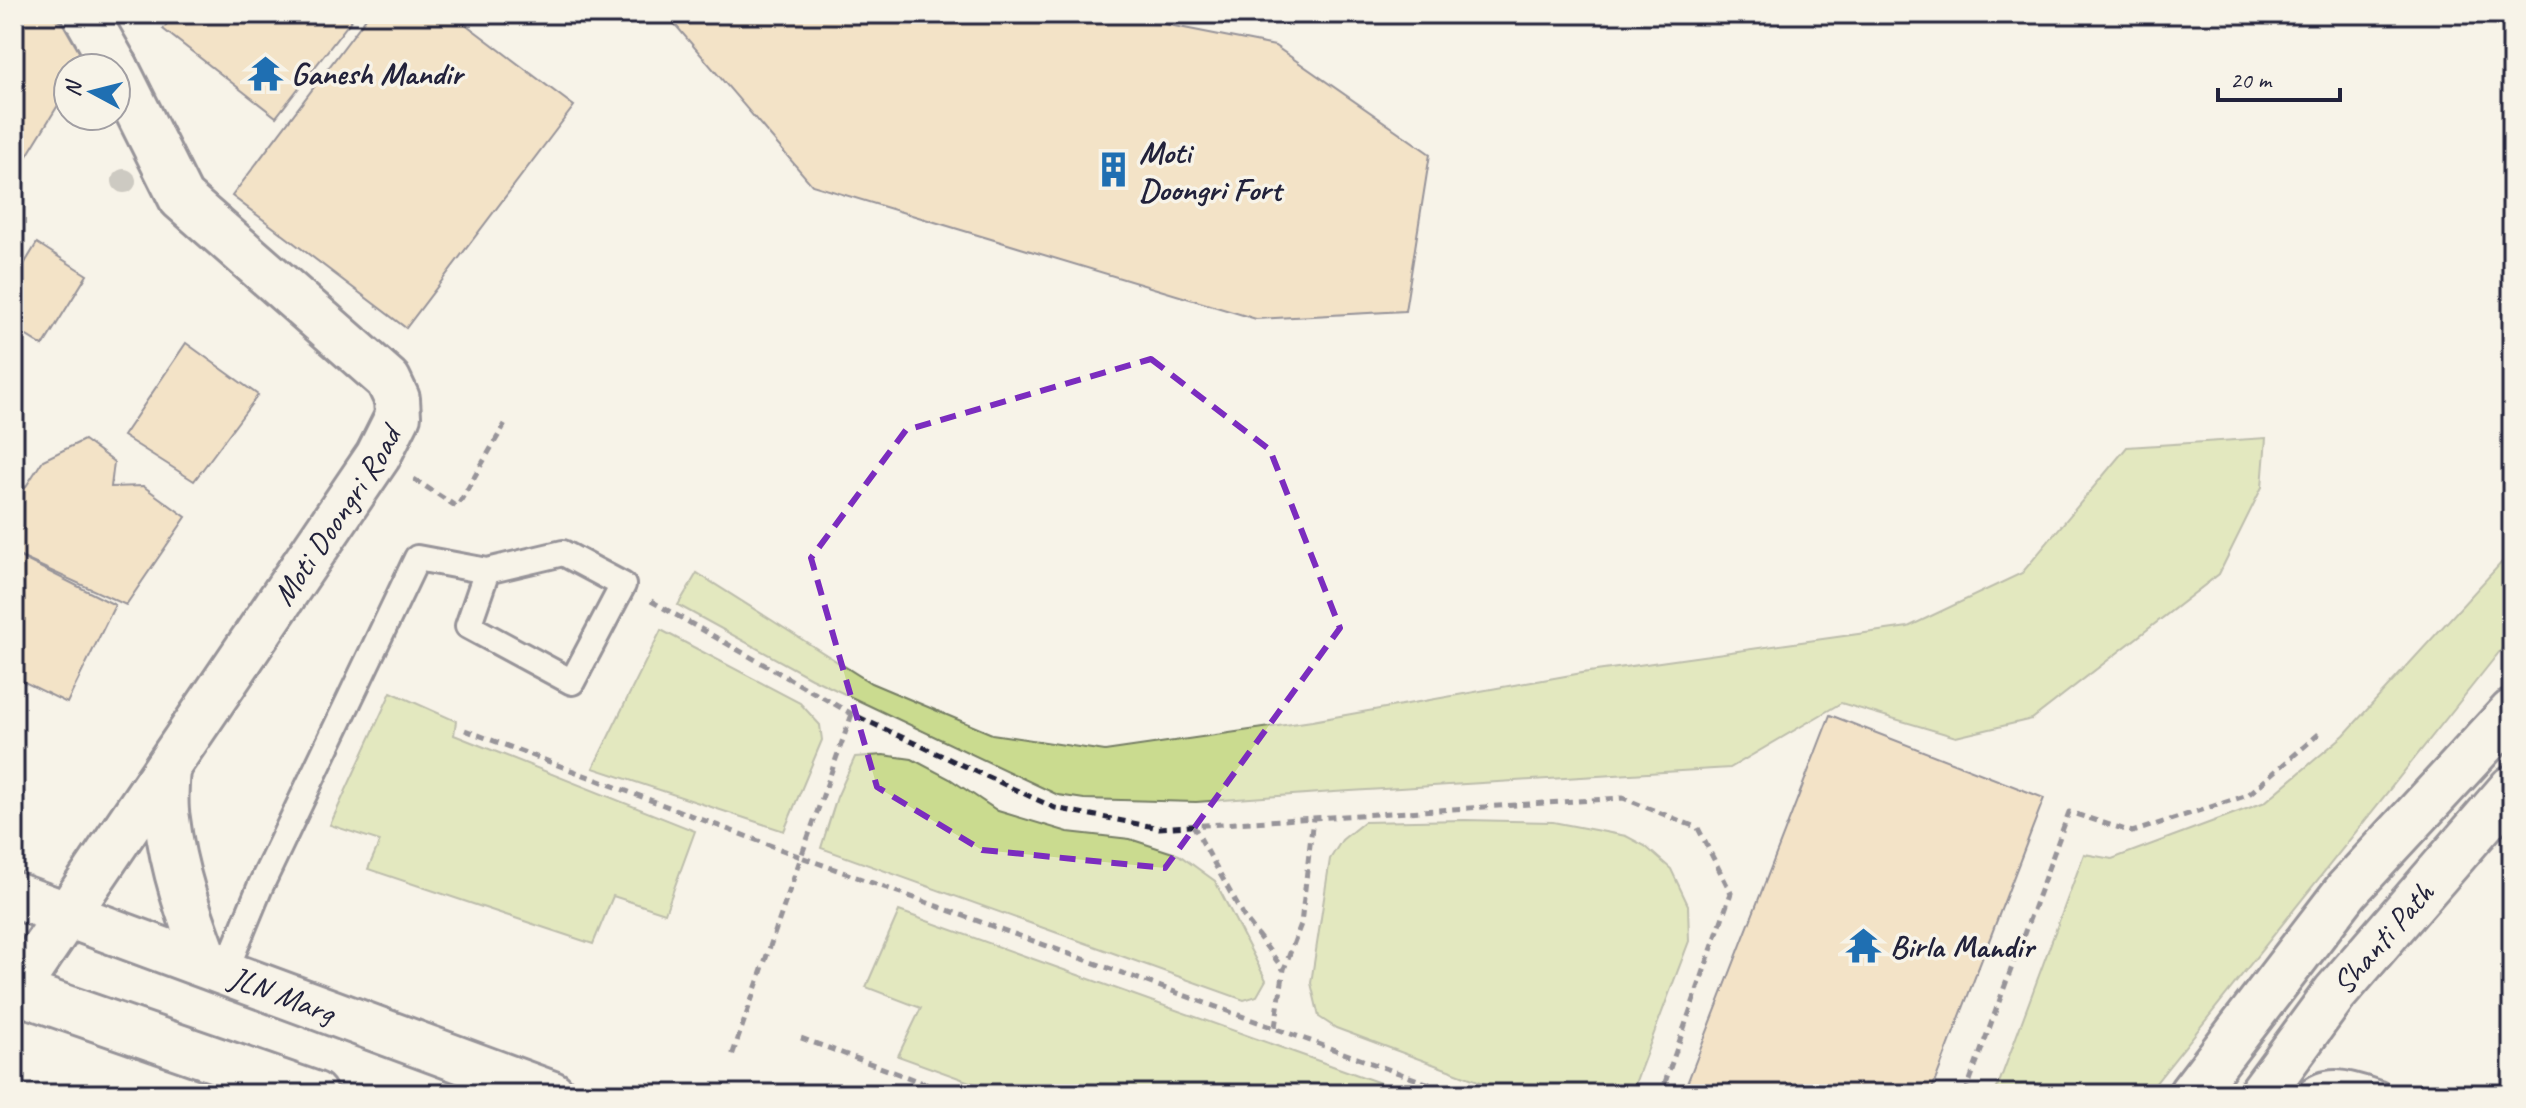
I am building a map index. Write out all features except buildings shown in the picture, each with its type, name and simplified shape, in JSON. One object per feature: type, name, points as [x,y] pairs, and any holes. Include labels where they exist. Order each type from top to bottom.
[{"type":"main road","name":"Moti Doongri Road","points":[[85,14],[107,52]]},
{"type":"main road","name":"Moti Doongri Road","points":[[15,991],[378,456],[398,416],[397,399],[388,380],[181,198],[132,100]]},
{"type":"main road","points":[[2191,1094],[2347,890],[2512,712]]},
{"type":"main road","points":[[167,768],[166,817],[174,857],[187,910],[216,968]]},
{"type":"main road","name":"Shanti Path","points":[[2261,1094],[2335,993],[2512,788]]},
{"type":"main road","name":"JLN Marg","points":[[14,894],[552,1094]]},
{"type":"main road","points":[[15,991],[267,1086],[314,1094]]},
{"type":"lane","points":[[216,968],[260,887],[417,558],[487,571],[563,553],[623,585],[572,682],[468,626],[487,571]]},
{"type":"lane","points":[[2308,1094],[2317,1086],[2343,1082],[2379,1094]]},
{"type":"path","points":[[378,456],[457,507],[505,424]]},
{"type":"path","points":[[623,585],[852,714],[1055,808],[1159,828],[1623,798],[1698,828],[1731,893],[1661,1094]]},
{"type":"path","points":[[732,1056],[852,714]]},
{"type":"path","points":[[465,730],[801,857],[1457,1094]]},
{"type":"path","points":[[1965,1094],[2069,812],[2132,832],[2248,795],[2321,732]]},
{"type":"path","points":[[1275,1027],[1284,969],[1301,924],[1313,818]]},
{"type":"path","points":[[1193,825],[1244,917],[1284,969]]},
{"type":"path","points":[[801,1038],[953,1094]]},
{"type":"highlighted area","points":[[1151,359],[1270,450],[1340,628],[1165,868],[982,850],[877,787],[811,558],[906,430]]},
{"type":"green space","points":[[2266,438],[2262,487],[2219,574],[2032,719],[1956,737],[1841,703],[1730,768],[1196,802],[1084,799],[1058,795],[811,678],[678,605],[697,573],[871,683],[992,734],[1105,751],[1312,721],[1582,673],[1908,627],[2022,573],[2127,447]]},
{"type":"green space","points":[[2512,551],[2512,636],[2147,1094],[1995,1094],[2084,854],[2112,859],[2265,802],[2344,735]]},
{"type":"green space","points":[[661,630],[800,703],[820,725],[822,740],[784,831],[593,768]]},
{"type":"green space","points":[[391,692],[456,721],[454,735],[695,831],[665,913],[613,896],[593,944],[368,869],[380,841],[330,825]]},
{"type":"green space","points":[[883,755],[912,759],[950,779],[998,811],[1068,832],[1130,839],[1179,855],[1215,881],[1266,980],[1257,996],[1244,1000],[821,848],[837,797],[855,757]]},
{"type":"green space","points":[[1364,822],[1553,822],[1626,836],[1645,846],[1671,869],[1688,905],[1689,941],[1631,1094],[1513,1094],[1336,1028],[1319,1017],[1311,983],[1330,859],[1342,840]]},
{"type":"green space","points":[[899,911],[1411,1094],[1003,1094],[898,1056],[921,1008],[866,987]]},
{"type":"place","name":"Ganesh Mandir","points":[[265,73]]},
{"type":"place","name":"Moti Doongri Fort","points":[[1113,170]]},
{"type":"place","name":"Birla Mandir","points":[[1864,946]]}]
